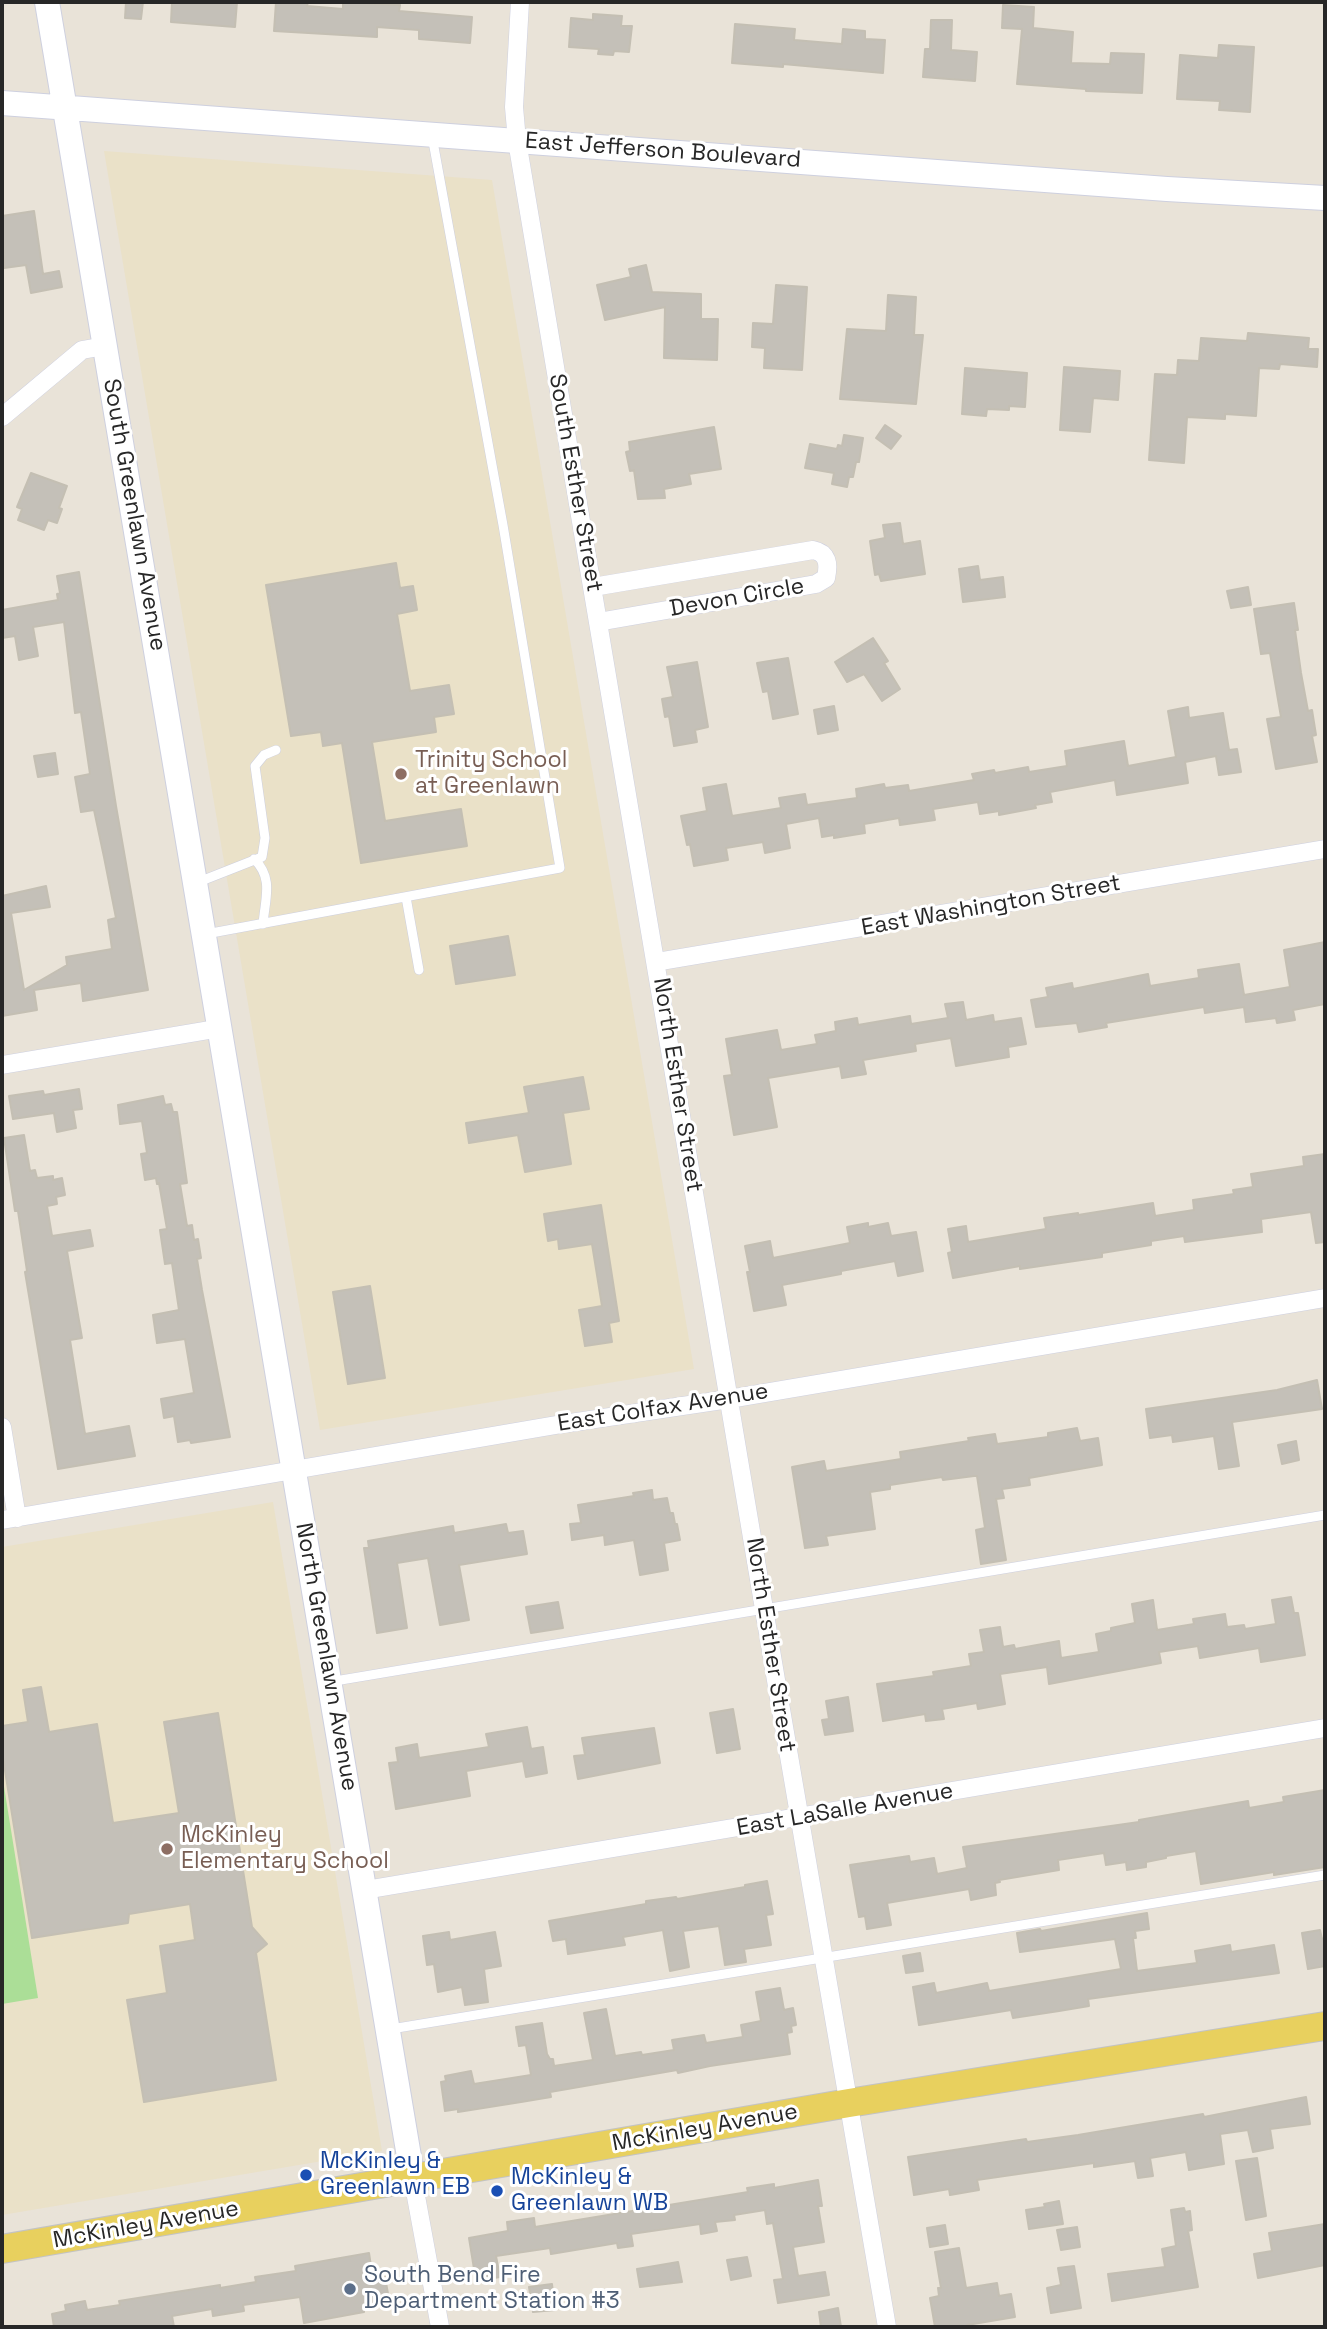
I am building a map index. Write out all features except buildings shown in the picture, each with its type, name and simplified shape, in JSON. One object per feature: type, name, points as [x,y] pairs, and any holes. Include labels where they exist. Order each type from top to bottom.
[{"type":"main road","name":"McKinley Avenue","points":[[2,2249],[849,2103],[1325,2026]]},
{"type":"street","name":"South Greenlawn Avenue","points":[[47,2],[220,1028]]},
{"type":"street","name":"South Esther Street","points":[[520,2],[514,107],[517,141],[656,962]]},
{"type":"street","name":"East Jefferson Boulevard","points":[[2,103],[1167,189],[1325,198]]},
{"type":"street","points":[[2,416],[82,351],[105,346]]},
{"type":"street","name":"Devon Circle","points":[[593,587],[813,550],[826,557],[828,568],[826,578],[816,584],[598,622]]},
{"type":"street","name":"East Washington Street","points":[[656,962],[1325,849]]},
{"type":"street","name":"North Esther Street","points":[[656,962],[887,2327]]},
{"type":"street","points":[[2,1065],[220,1028]]},
{"type":"street","name":"North Greenlawn Avenue","points":[[220,1028],[440,2327]]},
{"type":"street","name":"East Colfax Avenue","points":[[10,1519],[1325,1298]]},
{"type":"street","points":[[2,1427],[10,1519]]},
{"type":"street","name":"East LaSalle Avenue","points":[[365,1890],[1325,1728]]},
{"type":"lane","points":[[204,934],[559,868],[503,526],[432,134]]},
{"type":"lane","points":[[195,883],[262,857],[265,838],[255,766],[264,755],[276,750]]},
{"type":"lane","points":[[254,859],[264,869],[268,880],[263,924]]},
{"type":"lane","points":[[406,897],[419,970]]},
{"type":"lane","points":[[329,1682],[1325,1515]]},
{"type":"lane","points":[[388,2029],[1325,1875]]},
{"type":"shaded area","name":"Trinity School at Greenlawn","points":[[104,151],[492,180],[694,1369],[320,1430]]},
{"type":"shaded area","name":"McKinley Elementary School","points":[[273,1502],[382,2151],[2,2215],[2,1547]]},
{"type":"green space","points":[[2,1774],[38,1998],[2,2004]]},
{"type":"place","name":"Trinity School at Greenlawn","points":[[401,774]]},
{"type":"place","name":"McKinley Elementary School","points":[[167,1849]]},
{"type":"place","name":"McKinley & Greenlawn EB","points":[[306,2175]]},
{"type":"place","name":"McKinley & Greenlawn WB","points":[[497,2191]]},
{"type":"place","name":"South Bend Fire Department Station #3","points":[[350,2289]]}]
